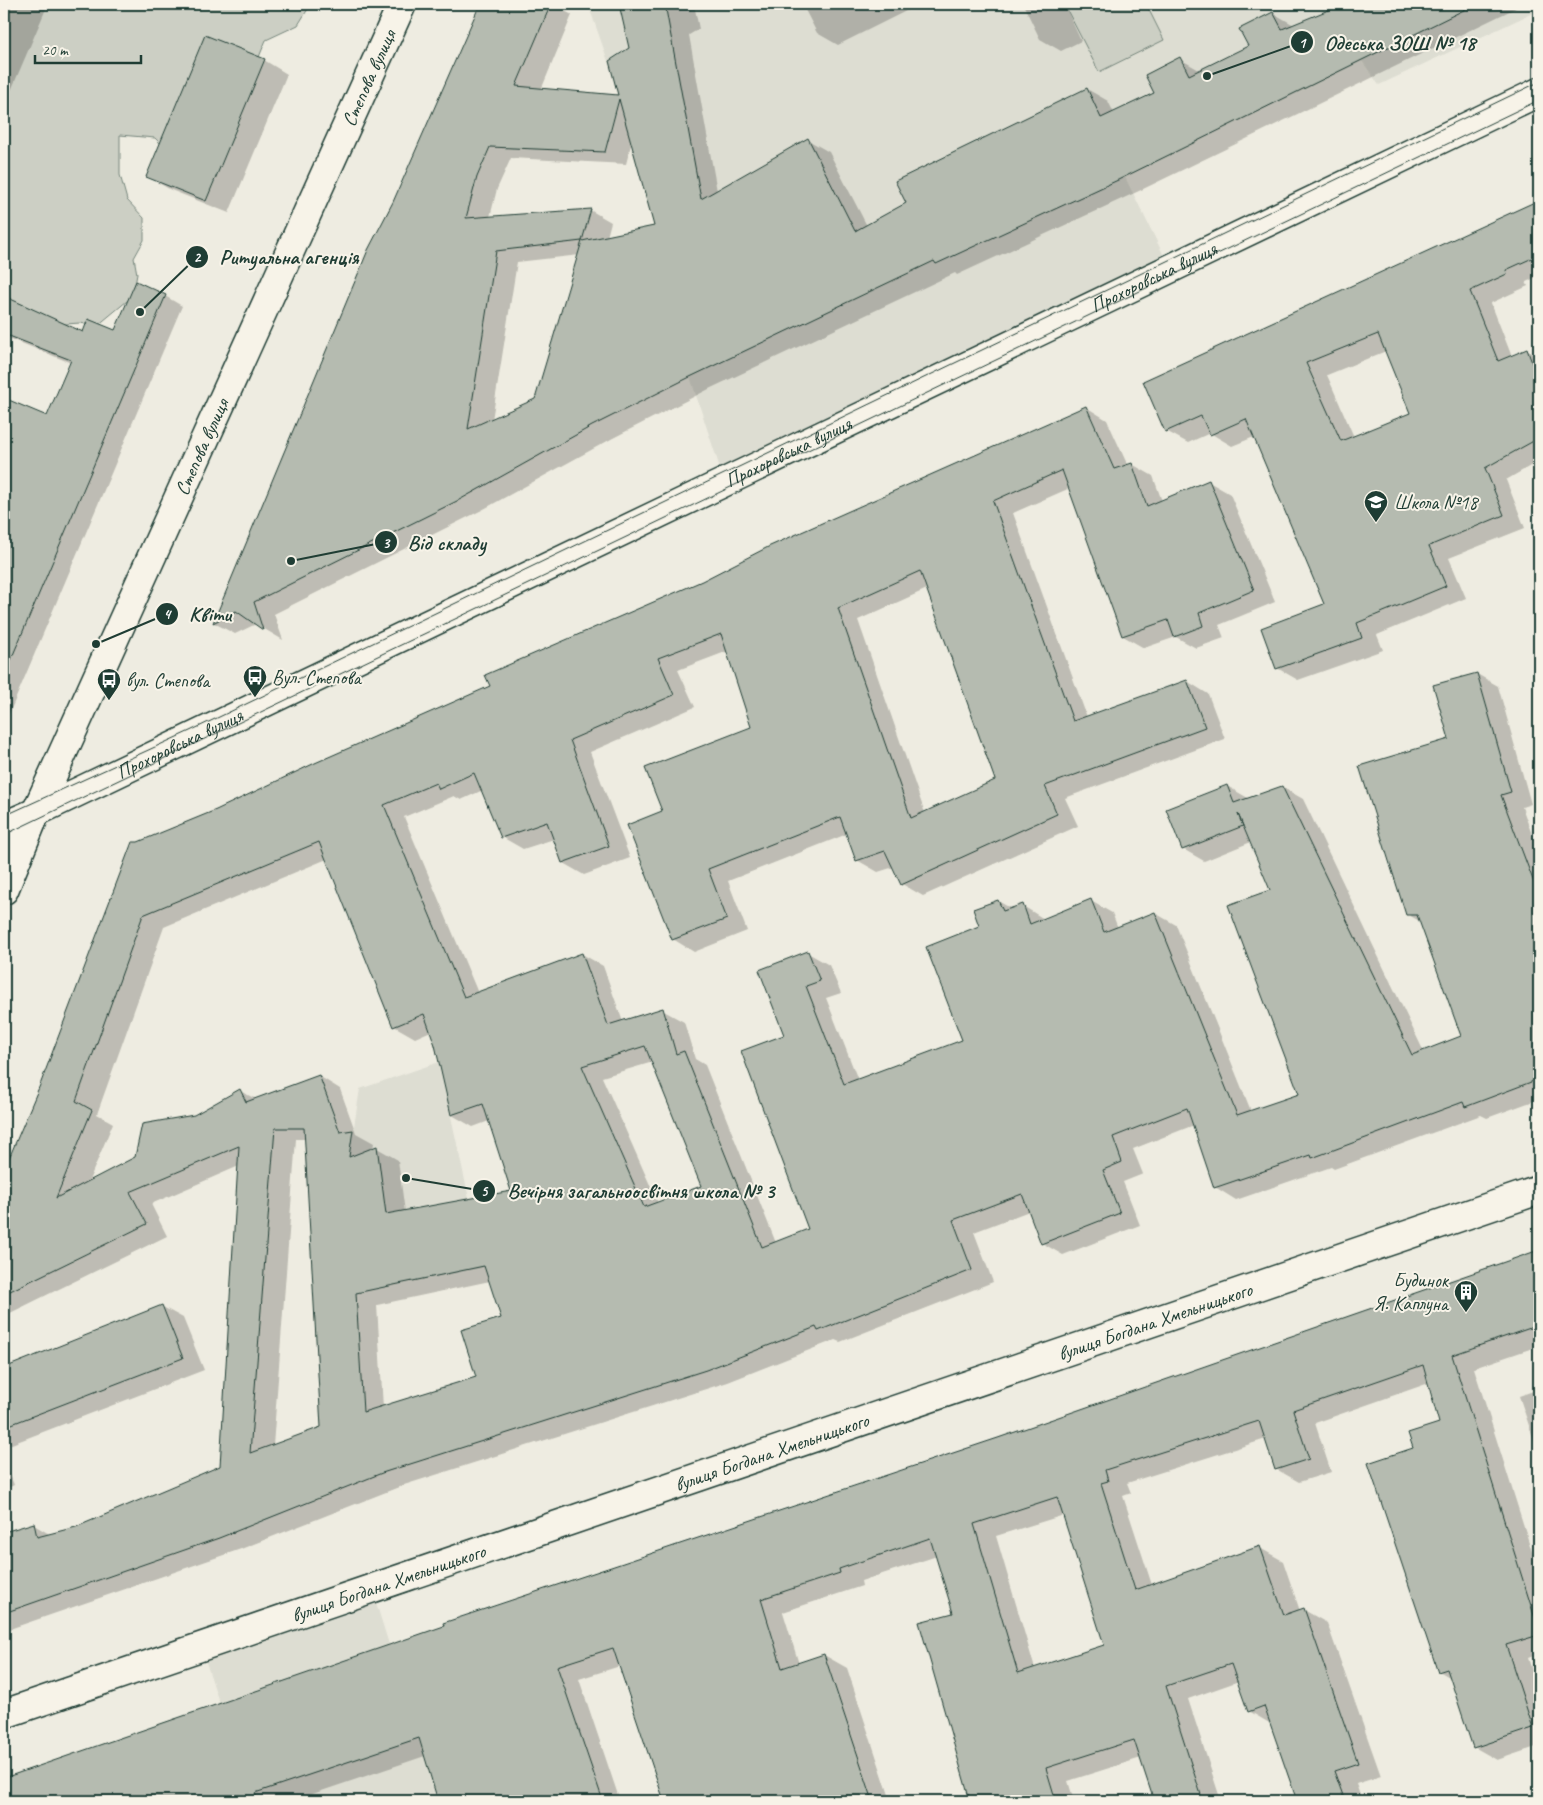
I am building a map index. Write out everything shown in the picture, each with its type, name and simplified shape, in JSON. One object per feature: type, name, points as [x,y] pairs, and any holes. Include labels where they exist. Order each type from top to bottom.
[{"type":"main road","name":"Степова вулиця","points":[[4,890],[36,812],[402,4]]},
{"type":"main road","name":"Прохоровська вулиця","points":[[4,826],[1539,92]]},
{"type":"main road","name":"вулиця Богдана Хмельницького","points":[[4,1714],[1539,1190]]},
{"type":"shaded area","points":[[4,4],[311,4],[298,25],[266,40],[252,74],[196,180],[155,138],[120,135],[120,175],[127,200],[144,218],[144,240],[134,258],[137,274],[133,296],[97,326],[80,323],[66,324],[4,309]]},
{"type":"shaded area","points":[[588,4],[1535,4],[1539,10],[1379,85],[1362,61],[1125,177],[1164,256],[720,468],[690,377],[660,250],[608,61]]},
{"type":"shaded area","points":[[1064,4],[1146,4],[1164,40],[1099,72]]},
{"type":"shaded area","points":[[439,1062],[484,1267],[356,1293],[349,1157],[360,1089]]},
{"type":"shaded area","points":[[372,1590],[438,1801],[258,1801],[219,1702],[202,1650]]},
{"type":"building","points":[[480,4],[551,4],[516,86],[618,95],[609,61],[629,48],[619,4],[665,4],[701,199],[808,138],[855,231],[906,203],[895,181],[1087,88],[1101,118],[1154,93],[1145,75],[1180,57],[1189,75],[1248,46],[1239,29],[1273,12],[1282,29],[1343,4],[1476,4],[1118,180],[936,264],[934,261],[690,377],[592,426],[461,499],[254,602],[263,630],[236,611],[213,623],[368,250],[393,202]],"holes":[[[619,99],[654,226],[582,241],[591,209],[466,218],[477,177],[490,147],[605,152]],[[582,241],[535,399],[468,429],[496,251]]]},
{"type":"building","points":[[205,35],[265,59],[206,201],[146,177]]},
{"type":"building","points":[[1539,200],[1539,255],[1506,270],[1507,274],[1470,291],[1498,361],[1527,349],[1539,382],[1539,438],[1485,468],[1504,515],[1429,546],[1446,586],[1357,623],[1362,638],[1276,669],[1261,628],[1324,604],[1246,419],[1210,435],[1201,416],[1165,432],[1143,381]],"holes":[[[1378,334],[1410,413],[1341,441],[1306,363]]]},
{"type":"building","points":[[136,281],[166,295],[4,676],[4,398],[47,416],[71,360],[4,334],[4,296],[83,332],[88,319],[115,330]]},
{"type":"building","points":[[1086,406],[1114,469],[1132,463],[1147,506],[1209,480],[1254,590],[1199,613],[1203,626],[1174,637],[1168,620],[1122,636],[1062,470],[993,501],[1073,721],[1187,680],[1205,727],[1045,786],[1057,814],[901,885],[885,851],[856,861],[840,817],[708,869],[727,919],[672,940],[627,825],[662,811],[645,768],[751,727],[721,634],[658,658],[674,695],[570,740],[609,846],[562,863],[547,822],[501,838],[474,773],[439,789],[436,783],[384,805],[464,997],[582,953],[608,1025],[663,1008],[676,1054],[684,1051],[762,1247],[808,1229],[741,1051],[784,1035],[759,970],[808,951],[820,981],[806,986],[844,1084],[962,1040],[926,947],[979,926],[973,909],[998,900],[1003,911],[1023,904],[1030,924],[1091,899],[1104,932],[1155,912],[1237,1115],[1299,1094],[1228,905],[1270,890],[1238,814],[1243,826],[1182,850],[1166,809],[1227,785],[1234,803],[1282,786],[1412,1055],[1461,1036],[1417,915],[1406,915],[1359,766],[1449,739],[1433,685],[1477,673],[1511,792],[1501,795],[1539,896],[1539,1079],[1465,1107],[1463,1102],[1312,1158],[1311,1155],[1214,1188],[1187,1108],[1113,1137],[1122,1162],[1103,1170],[1120,1213],[1041,1244],[1022,1194],[953,1220],[972,1270],[818,1331],[816,1327],[706,1370],[382,1473],[219,1538],[4,1613],[4,1532],[34,1523],[37,1537],[76,1527],[220,1466],[239,1146],[130,1192],[147,1224],[4,1294],[4,1170],[40,1085],[132,842],[138,842],[216,810],[315,763],[490,686],[485,675],[702,581],[770,546]],"holes":[[[920,571],[995,780],[911,818],[838,608]],[[319,842],[393,1027],[424,1014],[435,1045],[451,1115],[483,1104],[511,1191],[386,1214],[377,1146],[349,1157],[353,1130],[340,1132],[319,1075],[246,1102],[240,1089],[194,1115],[142,1124],[135,1157],[56,1198],[92,1110],[76,1101],[143,915]],[[645,1046],[701,1186],[644,1207],[582,1066]],[[275,1128],[304,1128],[321,1427],[250,1453]],[[484,1266],[501,1318],[461,1330],[476,1377],[363,1412],[356,1293]]]},
{"type":"building","points":[[1539,1250],[1539,1325],[1452,1355],[1539,1631],[1539,1635],[1506,1645],[1533,1728],[1473,1748],[1447,1669],[1438,1672],[1368,1463],[1413,1448],[1408,1433],[1439,1423],[1423,1365],[1293,1410],[1309,1459],[1275,1470],[1259,1421],[1105,1470],[1108,1481],[1101,1483],[1135,1590],[1260,1546],[1284,1615],[1304,1608],[1358,1763],[1334,1771],[1345,1801],[1297,1801],[1264,1706],[1248,1712],[1231,1664],[1166,1686],[1203,1801],[1154,1801],[1134,1740],[1046,1768],[1056,1801],[970,1801],[919,1622],[953,1613],[930,1538],[839,1569],[840,1573],[761,1599],[782,1668],[824,1654],[873,1801],[664,1801],[613,1648],[557,1666],[603,1801],[438,1801],[419,1738],[255,1793],[258,1801],[4,1801],[4,1778],[444,1626],[443,1623],[998,1438]],"holes":[[[1057,1497],[1104,1645],[1018,1673],[974,1524]]]},
{"type":"building","points":[[162,1305],[183,1358],[4,1427],[4,1368]]},
{"type":"tram line","points":[[4,816],[190,731],[1539,82]]},
{"type":"tram line","points":[[4,835],[1539,100]]},
{"type":"place","name":"Одеська ЗОШ № 18","points":[[1207,76]]},
{"type":"place","name":"Ритуальна агенція","points":[[140,312]]},
{"type":"place","name":"Школа №18","points":[[1376,523]]},
{"type":"place","name":"Від складу","points":[[291,561]]},
{"type":"place","name":"Квіти","points":[[96,644]]},
{"type":"place","name":"Вул. Степова","points":[[255,698]]},
{"type":"place","name":"вул. Степова","points":[[109,701]]},
{"type":"place","name":"Вечірня загальноосвітня школа № 3","points":[[406,1178]]},
{"type":"place","name":"Будинок Я. Каплуна","points":[[1466,1313]]}]
